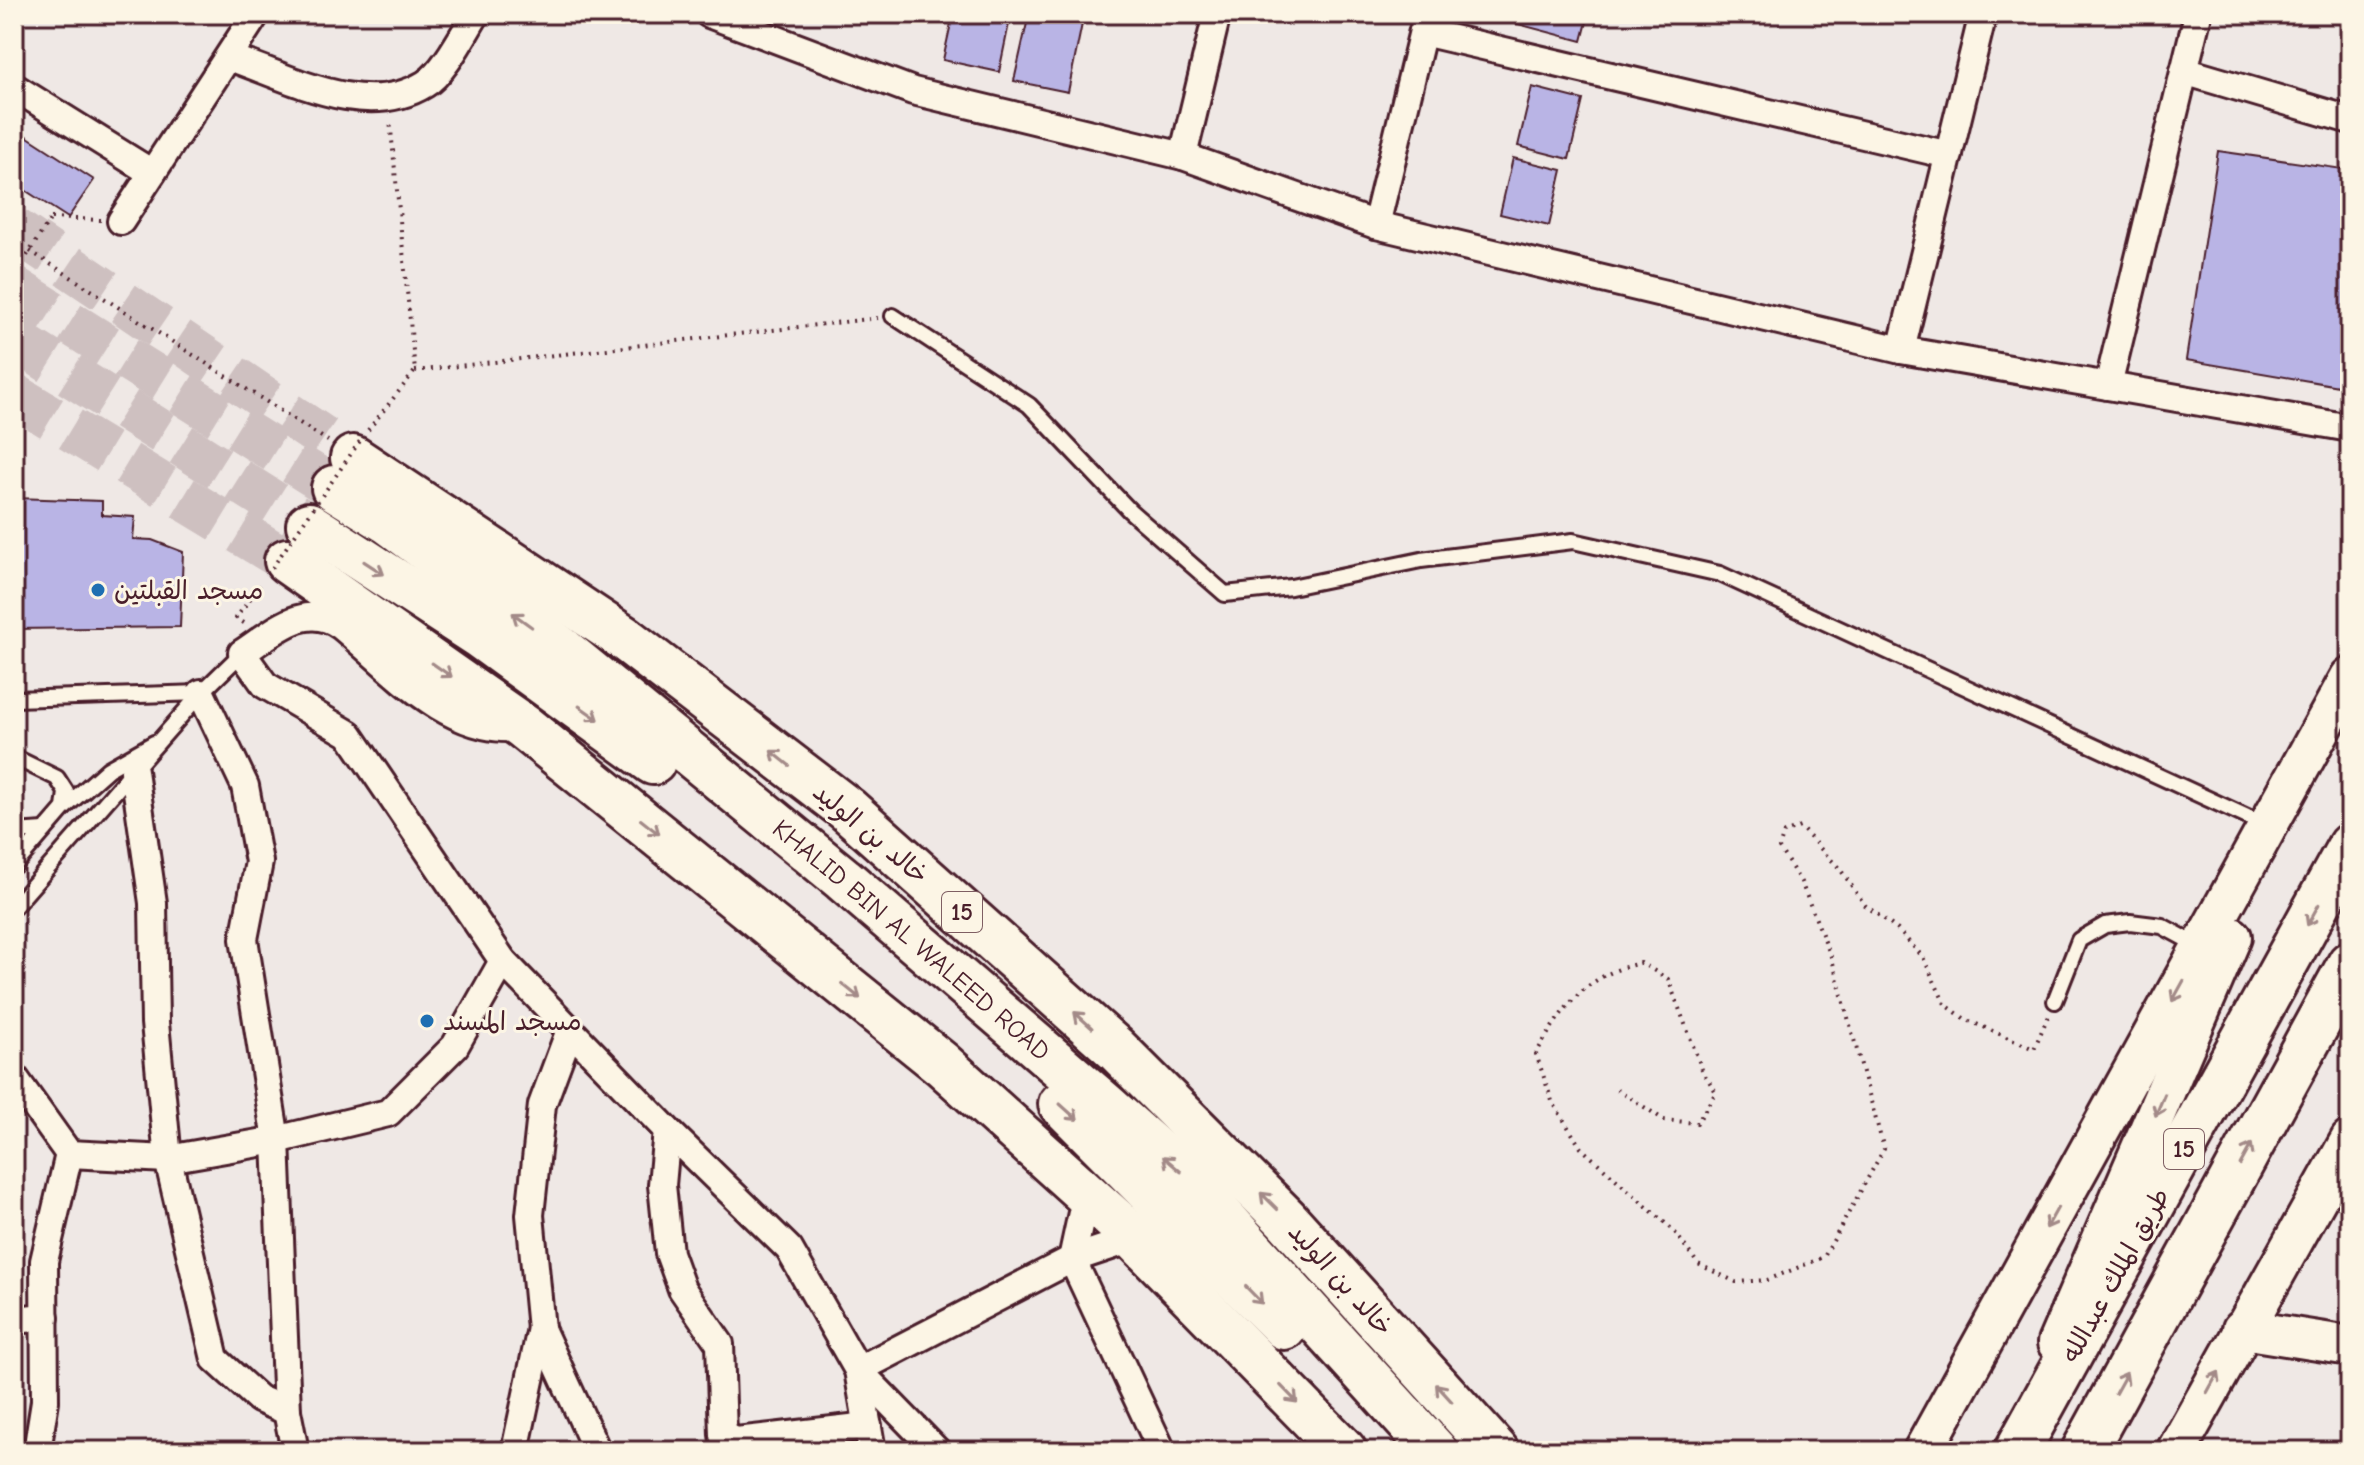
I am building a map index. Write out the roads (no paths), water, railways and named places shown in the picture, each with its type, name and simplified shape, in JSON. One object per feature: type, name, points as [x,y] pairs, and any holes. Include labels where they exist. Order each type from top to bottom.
[{"type":"highway","name":"KHALID BIN AL WALEED ROAD","points":[[350,461],[389,522],[564,651],[843,879],[1188,1179],[1435,1451]]},
{"type":"highway","name":"خالد بن الوليد","points":[[350,461],[624,638],[847,809],[1127,1060],[1286,1219],[1496,1451]]},
{"type":"highway","name":"KHALID BIN AL WALEED ROAD","points":[[524,727],[289,551],[478,635],[609,727],[713,808],[951,1007],[1076,1117],[1259,1300],[1398,1451]]},
{"type":"highway","points":[[524,727],[942,1064],[1135,1238],[1344,1451]]},
{"type":"highway","name":"طريق الملك عبدالله","points":[[2017,1451],[2350,846]]},
{"type":"highway","name":"15","points":[[2084,1451],[2350,964]]},
{"type":"main road","points":[[1923,1451],[2350,677]]},
{"type":"main road","points":[[2011,1451],[2323,725]]},
{"type":"main road","points":[[2176,1451],[2350,1140]]},
{"type":"main road","points":[[2242,1329],[2350,1346]]},
{"type":"street","points":[[121,221],[256,14]]},
{"type":"street","points":[[229,57],[334,93],[376,101],[426,84],[476,14]]},
{"type":"street","points":[[709,14],[913,91],[1183,156],[1376,225],[1901,350],[2350,428]]},
{"type":"street","points":[[1183,156],[1217,14]]},
{"type":"street","points":[[1901,350],[1983,14]]},
{"type":"street","points":[[2108,386],[2198,14]]},
{"type":"street","points":[[1376,225],[1425,23],[1949,155]]},
{"type":"street","points":[[2184,71],[2350,120]]},
{"type":"street","points":[[14,87],[152,173]]},
{"type":"street","points":[[524,727],[475,724],[446,712],[341,626],[325,617],[305,615],[294,619],[242,653],[265,685],[349,734],[503,961],[667,1130],[789,1249],[858,1370],[937,1451]]},
{"type":"street","points":[[201,693],[245,786],[259,862],[244,939],[276,1140],[287,1411],[295,1451]]},
{"type":"street","points":[[134,771],[153,903],[155,1023],[168,1159],[215,1359],[259,1399],[287,1411]]},
{"type":"street","points":[[69,1154],[168,1159],[276,1140],[388,1113],[455,1046],[503,961]]},
{"type":"street","points":[[515,1451],[541,1328],[530,1215],[542,1105],[570,1030]]},
{"type":"street","points":[[14,1077],[69,1154],[44,1261],[45,1401],[37,1451]]},
{"type":"street","points":[[667,1130],[662,1185],[669,1253],[682,1289],[720,1344],[723,1435],[736,1441],[870,1439],[858,1370]]},
{"type":"street","points":[[1086,1194],[1072,1259],[1162,1451]]},
{"type":"street","points":[[858,1370],[1072,1259],[1135,1238]]},
{"type":"street","points":[[14,1320],[45,1317]]},
{"type":"street","points":[[541,1328],[597,1451]]},
{"type":"lane","points":[[893,316],[1029,405],[1130,511],[1225,594],[1291,587],[1421,560],[1573,541],[1720,574],[2267,826]]},
{"type":"lane","points":[[14,907],[201,693],[242,653]]},
{"type":"lane","points":[[14,699],[201,693]]},
{"type":"lane","points":[[14,866],[64,808],[108,769],[163,738]]},
{"type":"lane","points":[[14,757],[57,778],[66,792],[64,808]]},
{"type":"lane","points":[[14,832],[45,830]]},
{"type":"lane","points":[[2055,1001],[2079,940],[2105,925],[2130,922],[2162,926],[2201,948]]},
{"type":"tunnel","points":[[14,229],[353,458]]},
{"type":"tunnel","points":[[14,288],[334,488]]},
{"type":"tunnel","points":[[14,339],[309,525]]},
{"type":"tunnel","points":[[14,395],[287,561]]},
{"type":"place","name":"مسجد القبلتين","points":[[98,590]]},
{"type":"place","name":"مسجد المسند","points":[[427,1021]]}]
